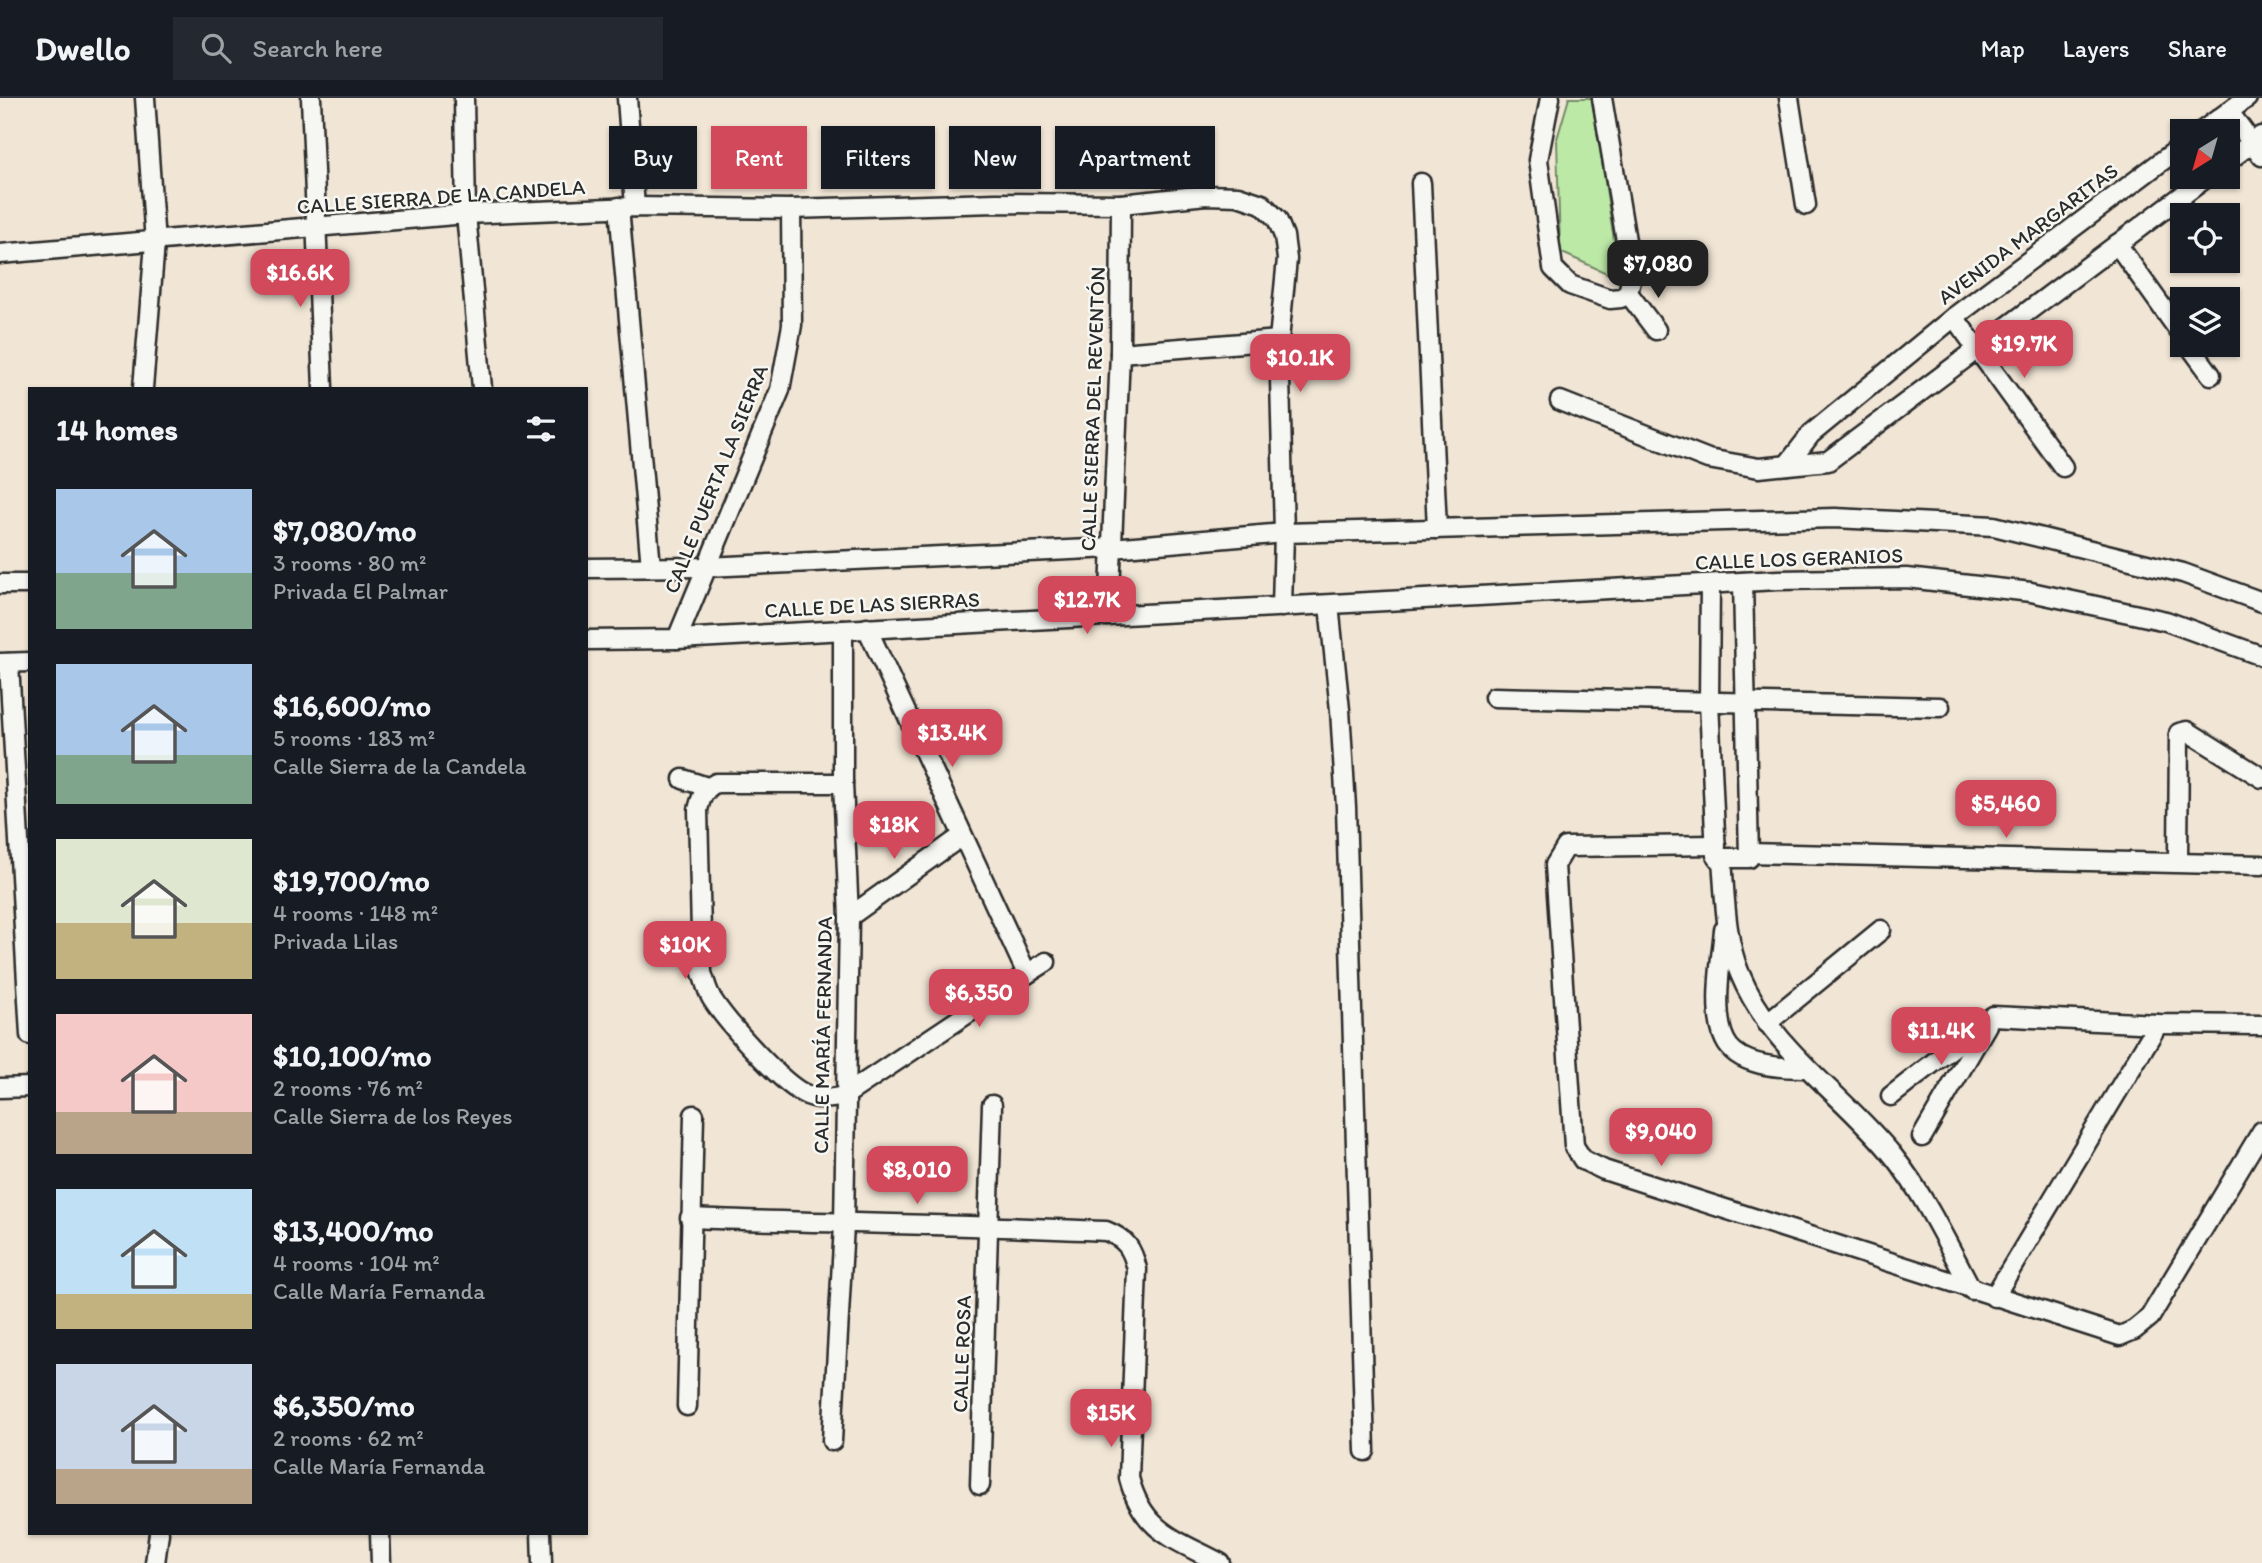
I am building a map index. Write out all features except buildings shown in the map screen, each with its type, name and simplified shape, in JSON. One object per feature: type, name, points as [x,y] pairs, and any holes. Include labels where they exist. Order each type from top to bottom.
[{"type":"street","points":[[143,387],[155,243],[145,98]]},
{"type":"street","points":[[311,98],[323,387]]},
{"type":"street","points":[[464,98],[466,214],[482,387]]},
{"type":"street","points":[[627,98],[627,207],[652,567]]},
{"type":"street","points":[[1550,98],[1541,132],[1538,160],[1553,268],[1570,285],[1610,299],[1621,298],[1628,293],[1632,276],[1602,98]]},
{"type":"street","points":[[1788,98],[1806,205]]},
{"type":"street","points":[[2219,119],[2247,98]]},
{"type":"street","points":[[2229,111],[2259,145],[2240,155]]},
{"type":"street","name":"AVENIDA MARGARITAS","points":[[1787,465],[1811,434],[1954,317],[2170,155]]},
{"type":"street","points":[[1421,183],[1437,529]]},
{"type":"street","points":[[1560,401],[1708,459],[1759,467],[1828,461],[2191,189]]},
{"type":"street","name":"CALLE SIERRA DE LA CANDELA","points":[[0,254],[155,243],[466,214],[627,207],[790,209],[996,203],[1121,204],[1206,195],[1238,196],[1262,204],[1277,219],[1284,236],[1286,259],[1279,340]]},
{"type":"street","name":"CALLE SIERRA DEL REVENTÓN","points":[[1109,616],[1121,353],[1121,204]]},
{"type":"street","name":"CALLE PUERTA LA SIERRA","points":[[677,639],[780,390],[789,354],[792,325],[790,209]]},
{"type":"street","points":[[2117,244],[2170,318]]},
{"type":"street","points":[[1628,293],[1656,330]]},
{"type":"street","points":[[1954,317],[2063,467]]},
{"type":"street","points":[[1121,353],[1279,340],[1284,533],[1282,607]]},
{"type":"street","points":[[2198,357],[2211,375]]},
{"type":"street","points":[[588,568],[706,567],[1112,548],[1284,533],[1835,519],[1994,526],[2183,573],[2262,602]]},
{"type":"street","name":"CALLE LOS GERANIOS","points":[[1329,605],[1743,582],[1907,578],[2031,592],[2166,621],[2262,656]]},
{"type":"street","points":[[1743,582],[1749,858],[1719,852],[1566,846],[1555,865],[1574,1146],[1583,1160],[1604,1170],[2120,1336],[2134,1330],[2150,1317],[2262,1130]]},
{"type":"street","points":[[0,584],[28,584]]},
{"type":"street","points":[[1710,584],[1710,702],[1719,852],[1726,909],[1739,972],[1767,1023],[1804,1068],[1838,1097],[1894,1157],[1937,1225],[1972,1290]]},
{"type":"street","points":[[1329,605],[1346,807],[1365,1451]]},
{"type":"street","name":"CALLE DE LAS SIERRAS","points":[[588,640],[677,639],[1329,605]]},
{"type":"street","points":[[867,628],[1027,974]]},
{"type":"street","name":"CALLE MARÍA FERNANDA","points":[[832,1441],[844,1225],[849,917],[843,783],[842,630]]},
{"type":"street","points":[[28,662],[4,663],[28,1006]]},
{"type":"street","points":[[1494,697],[1940,707]]},
{"type":"street","points":[[2178,862],[2179,733],[2187,731],[2262,778]]},
{"type":"street","points":[[683,779],[708,787]]},
{"type":"street","points":[[843,783],[716,783],[708,787],[698,810],[702,973],[710,996],[724,1015],[789,1085],[806,1095],[825,1100],[844,1096],[1046,962]]},
{"type":"street","points":[[849,917],[961,836]]},
{"type":"street","points":[[1749,853],[2262,865]]},
{"type":"street","points":[[1726,909],[1720,1001],[1724,1039],[1736,1053],[1756,1062],[1779,1069],[1804,1068]]},
{"type":"street","points":[[1767,1023],[1881,930]]},
{"type":"street","points":[[1922,1136],[1993,1016]]},
{"type":"street","points":[[1891,1096],[1993,1016],[2158,1024],[2262,1025]]},
{"type":"street","points":[[1994,1297],[2158,1024]]},
{"type":"street","points":[[0,1088],[28,1087]]},
{"type":"street","name":"CALLE ROSA","points":[[980,1485],[992,1105]]},
{"type":"street","points":[[687,1406],[694,1115]]},
{"type":"street","points":[[690,1218],[844,1225],[990,1225],[1106,1231],[1123,1238],[1133,1250],[1137,1269],[1129,1478],[1135,1500],[1146,1518],[1165,1533],[1220,1563]]},
{"type":"street","points":[[155,1563],[159,1535]]},
{"type":"street","points":[[380,1535],[381,1563]]},
{"type":"street","points":[[541,1535],[542,1563]]},
{"type":"green space","points":[[1569,98],[1592,98],[1620,279],[1560,252],[1557,139]]}]
